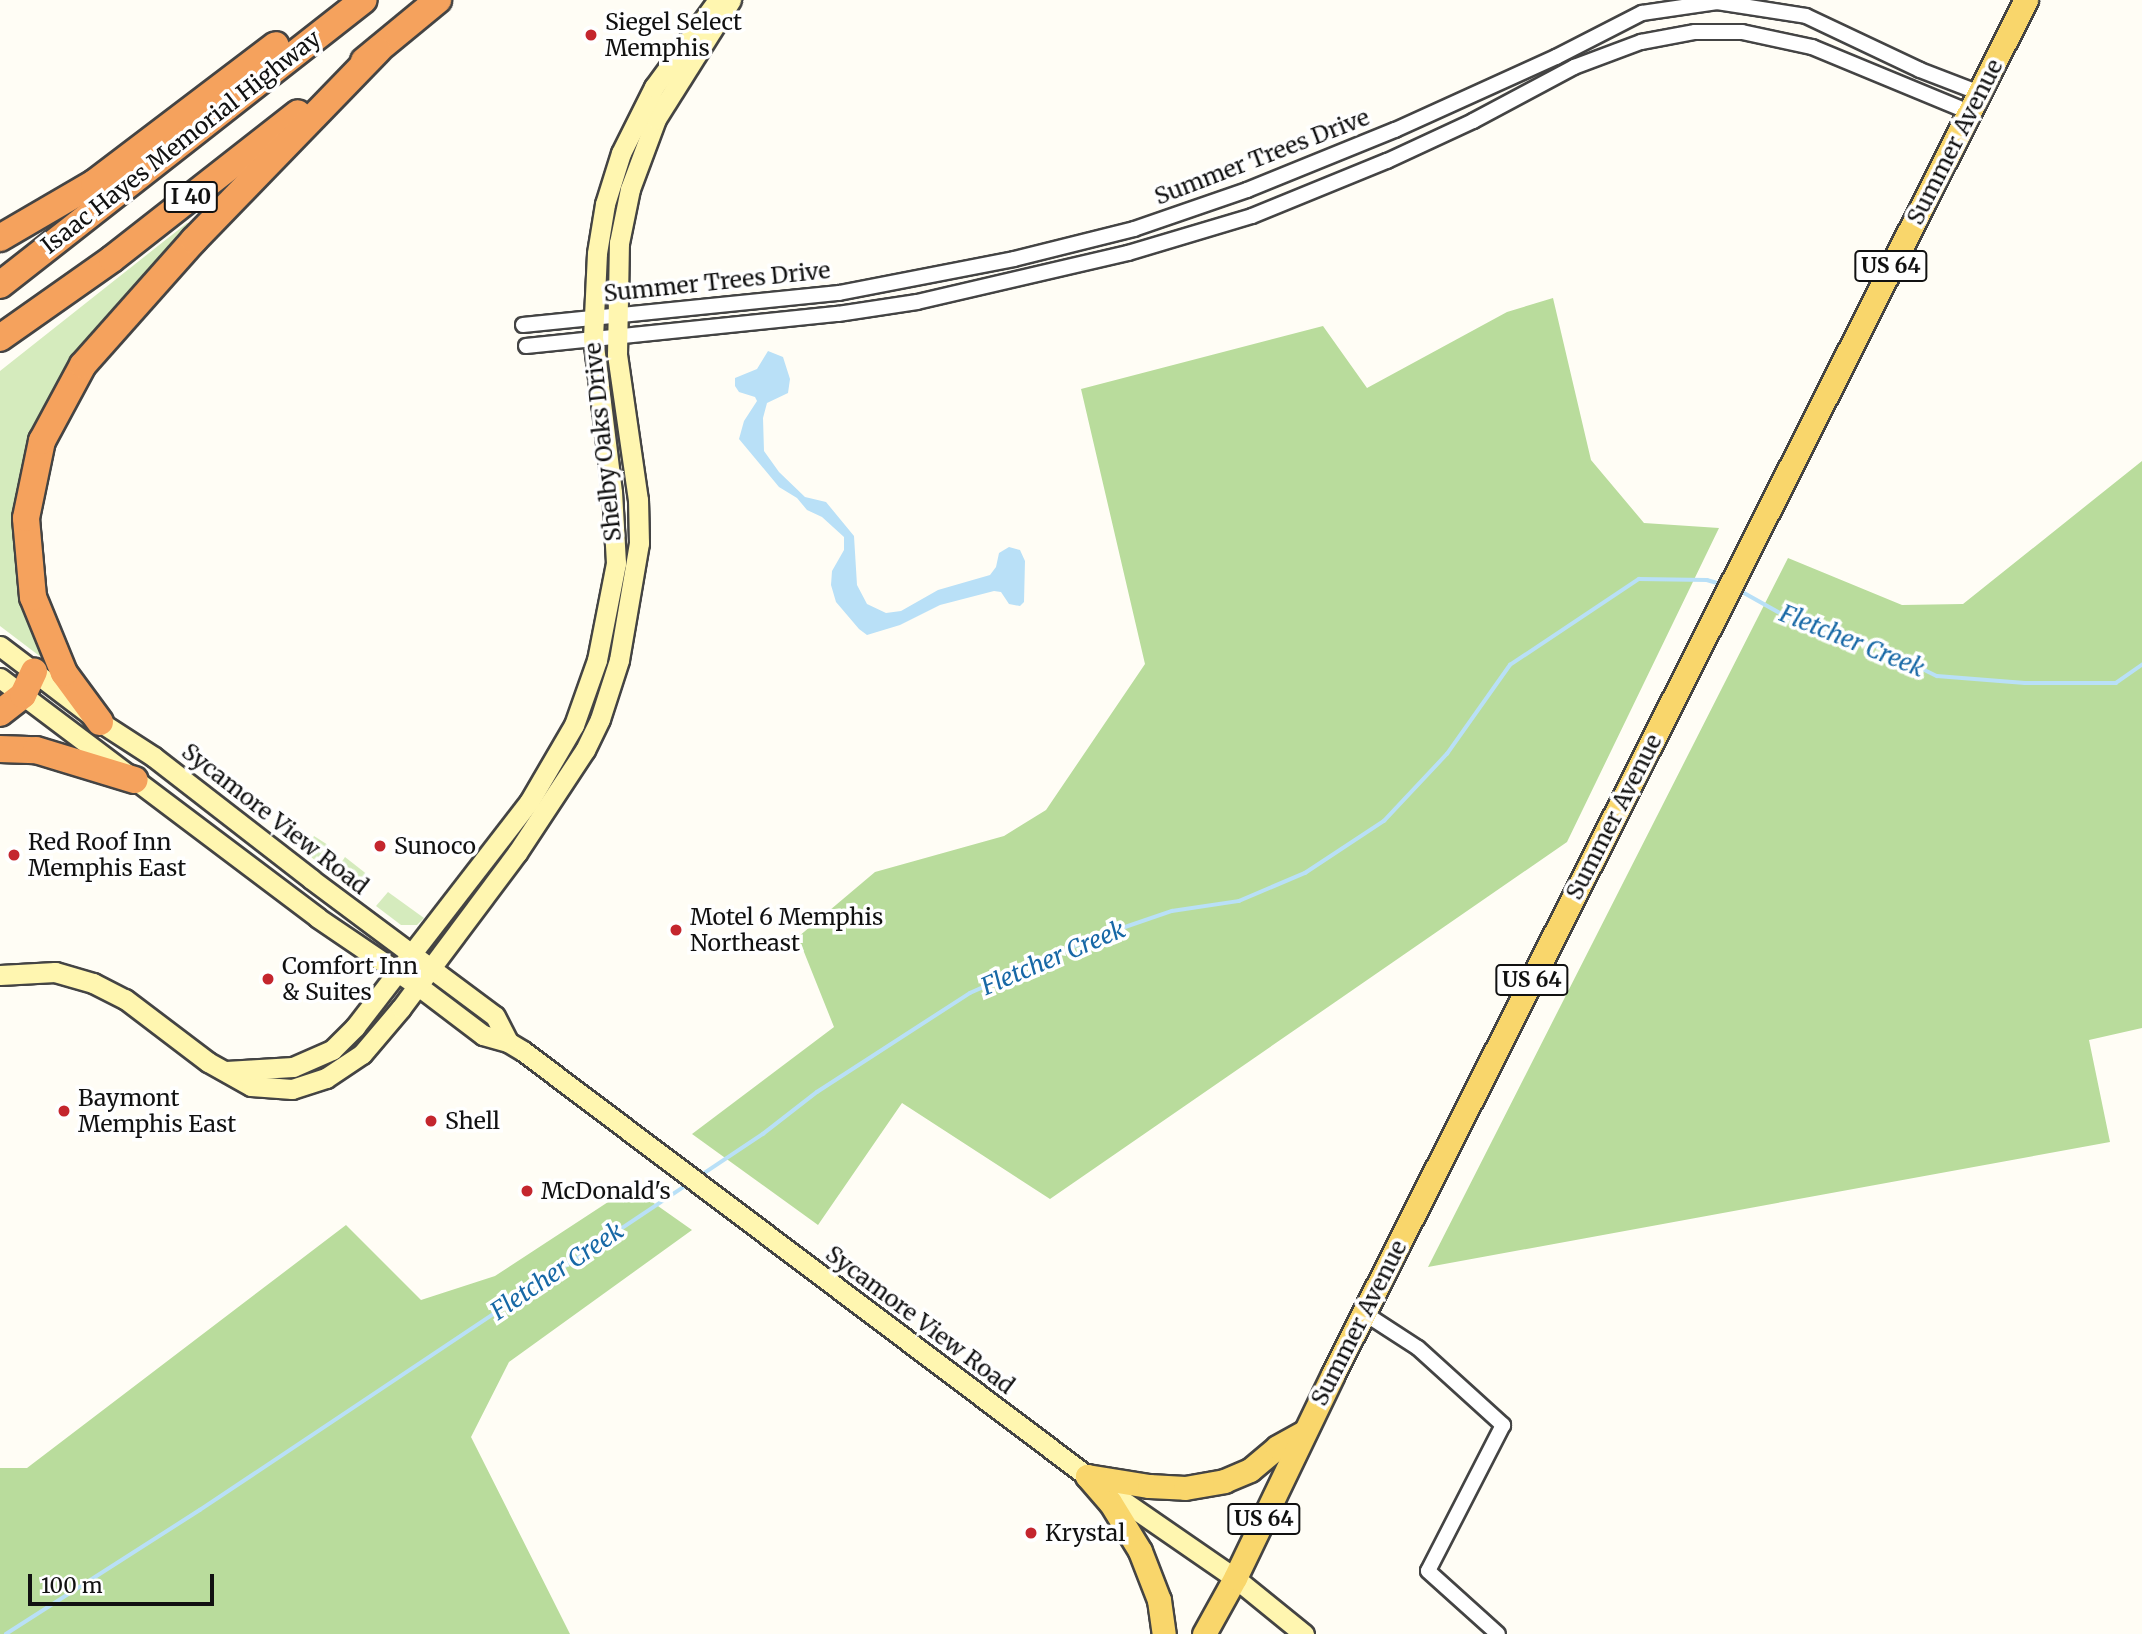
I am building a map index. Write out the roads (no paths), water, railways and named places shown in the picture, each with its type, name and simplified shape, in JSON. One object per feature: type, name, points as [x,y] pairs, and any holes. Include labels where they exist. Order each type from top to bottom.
[{"type":"highway","points":[[0,238],[94,183],[336,0]]},
{"type":"highway","name":"Isaac Hayes Memorial Highway","points":[[0,285],[362,0]]},
{"type":"highway","name":"Isaac Hayes Memorial Highway","points":[[0,338],[112,259],[438,0]]},
{"type":"highway","points":[[100,722],[64,674],[33,597],[26,518],[42,441],[83,365],[194,240],[378,50]]},
{"type":"highway","points":[[0,713],[28,683]]},
{"type":"highway","points":[[0,749],[36,750],[135,780]]},
{"type":"main road","name":"Summer Avenue","points":[[1204,1634],[1235,1578],[1304,1432],[2026,0]]},
{"type":"main road","points":[[1087,1476],[1149,1486],[1185,1488],[1224,1481],[1250,1471],[1277,1447],[1304,1432]]},
{"type":"main road","points":[[1087,1476],[1110,1502],[1140,1551],[1158,1600],[1164,1634]]},
{"type":"street","name":"Shelby Oaks Drive","points":[[226,1071],[285,1069],[321,1057],[355,1027],[529,802],[574,725],[597,660],[616,563],[612,492],[593,338],[599,241],[614,170],[654,88],[718,0]]},
{"type":"street","name":"Shelby Oaks Drive","points":[[0,975],[55,972],[78,976],[125,999],[175,1039],[251,1086],[292,1089],[326,1078],[362,1054],[517,853],[584,750],[600,719],[619,660],[639,543],[638,500],[620,386],[616,314],[619,243],[630,189],[656,120],[731,0]]},
{"type":"street","name":"Summer Trees Drive","points":[[523,325],[839,293],[1014,259],[1134,229],[1272,180],[1395,130],[1642,13],[1717,2],[1806,16],[1920,70],[1974,103]]},
{"type":"street","name":"Summer Trees Drive","points":[[526,346],[838,314],[916,302],[1128,253],[1252,216],[1387,161],[1574,67],[1641,42],[1695,33],[1742,32],[1812,47],[1974,103]]},
{"type":"street","points":[[1492,86],[1501,106]]},
{"type":"street","name":"Sycamore View Road","points":[[0,646],[28,683],[135,780],[483,1035],[508,1042],[1087,1476],[1235,1578],[1304,1634]]},
{"type":"street","name":"Sycamore View Road","points":[[0,678],[28,683],[100,722],[154,757],[311,880],[495,1016],[508,1042]]},
{"type":"street","points":[[1364,1313],[1418,1348],[1503,1424],[1429,1571],[1497,1634]]},
{"type":"water","points":[[768,351],[783,357],[790,379],[788,393],[767,403],[763,418],[764,451],[779,472],[805,497],[826,502],[854,536],[857,585],[867,604],[886,613],[901,611],[938,590],[990,575],[996,567],[999,553],[1009,547],[1020,550],[1025,561],[1024,602],[1020,606],[1009,604],[1001,592],[994,591],[940,605],[900,625],[867,635],[859,629],[836,602],[831,585],[832,571],[844,550],[844,537],[822,517],[807,510],[797,498],[779,487],[739,439],[744,421],[757,401],[755,397],[739,392],[735,386],[735,378],[757,369]]},
{"type":"waterway","name":"Fletcher Creek","points":[[700,1176],[763,1134],[817,1092],[970,993],[1096,937],[1172,911],[1239,901],[1305,873],[1384,821],[1447,754],[1510,665],[1639,579],[1707,580],[1721,584]]},
{"type":"waterway","name":"Fletcher Creek","points":[[1739,590],[1807,628],[1876,646],[1937,676],[2025,683],[2116,683],[2142,665]]},
{"type":"waterway","name":"Fletcher Creek","points":[[6,1634],[200,1510],[688,1184]]},
{"type":"place","name":"Siegel Select Memphis","points":[[591,35]]},
{"type":"place","name":"Sunoco","points":[[380,846]]},
{"type":"place","name":"Red Roof Inn Memphis East","points":[[14,855]]},
{"type":"place","name":"Motel 6 Memphis Northeast","points":[[676,930]]},
{"type":"place","name":"Comfort Inn & Suites","points":[[268,979]]},
{"type":"place","name":"Baymont Memphis East","points":[[64,1111]]},
{"type":"place","name":"Shell","points":[[431,1121]]},
{"type":"place","name":"McDonald's","points":[[527,1191]]},
{"type":"place","name":"Krystal","points":[[1031,1533]]}]
